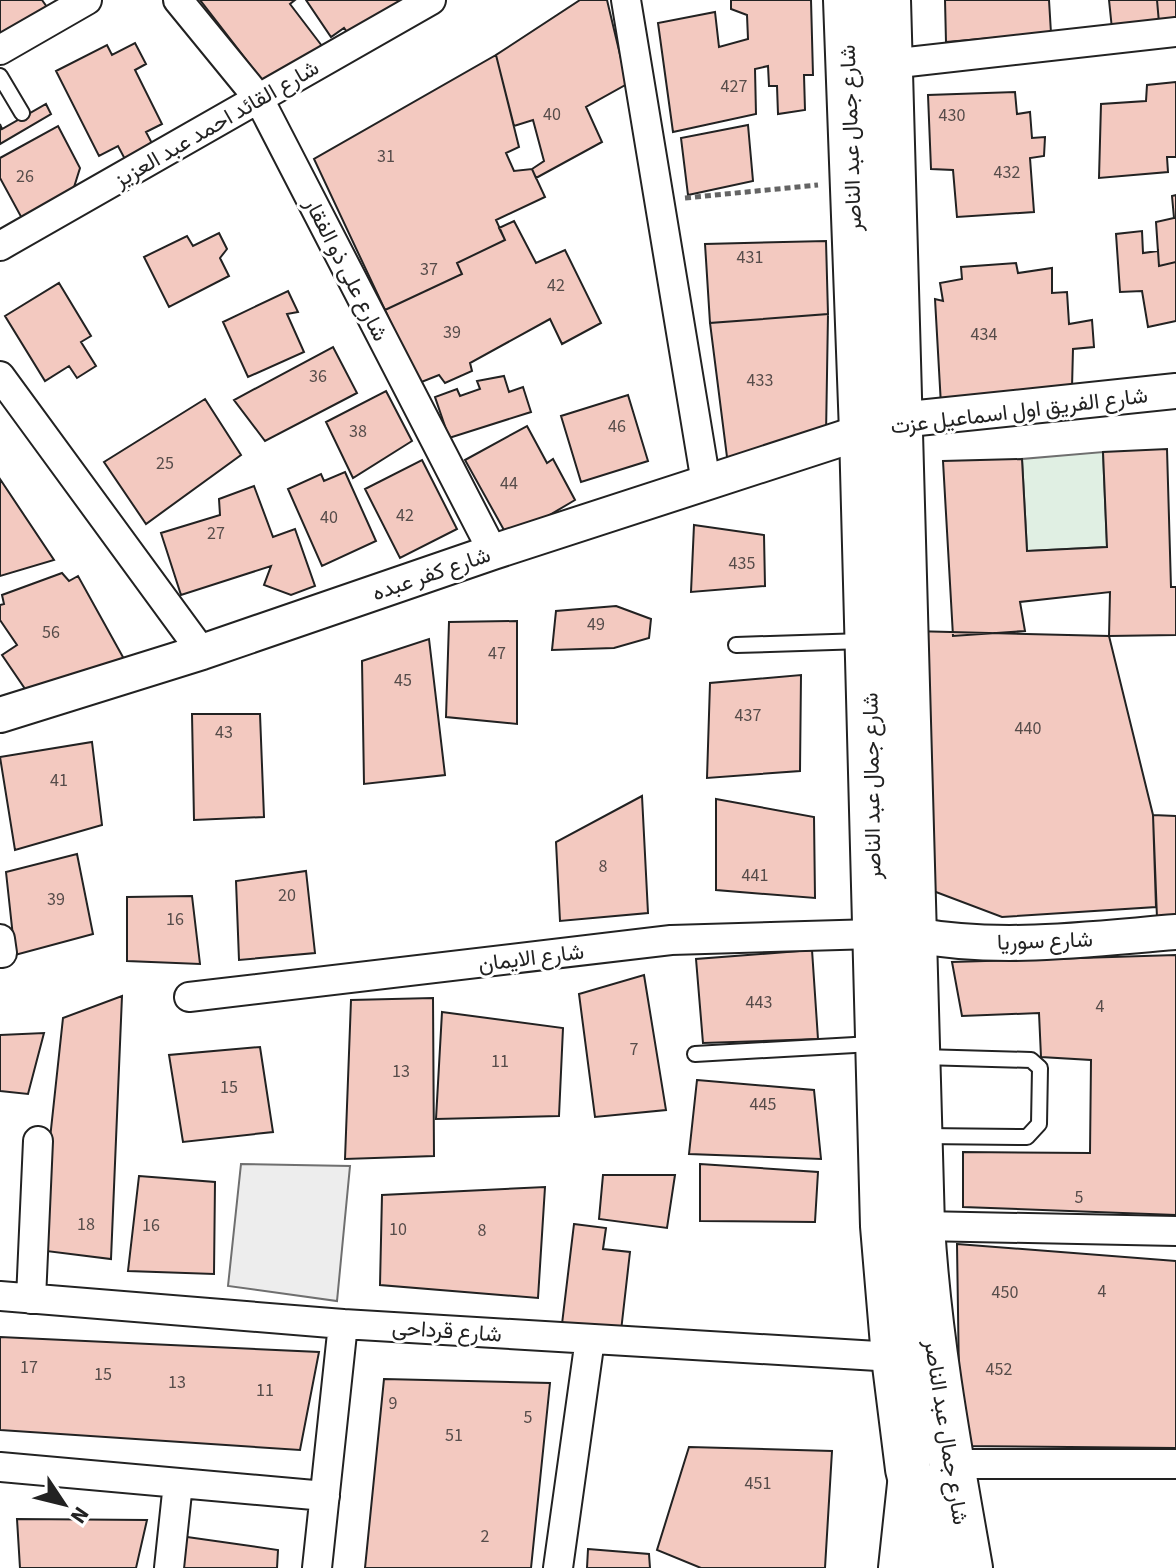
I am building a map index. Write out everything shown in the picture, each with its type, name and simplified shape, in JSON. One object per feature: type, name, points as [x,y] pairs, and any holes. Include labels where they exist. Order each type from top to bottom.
[{"type":"main road","name":"شارع جمال عبد الناصر","points":[[846,0],[851,182],[880,426],[894,934],[876,1043],[883,1226],[894,1357],[908,1469],[932,1568]]},
{"type":"main road","name":"شارع جمال عبد الناصر","points":[[888,0],[890,64],[880,426],[868,641],[894,934],[917,1057],[927,1305],[970,1568]]},
{"type":"main road","points":[[898,1568],[908,1469]]},
{"type":"street","points":[[0,50],[87,0]]},
{"type":"street","name":"شارع على ذو الفقار","points":[[178,0],[259,99],[493,552]]},
{"type":"street","name":"شارع القائد احمد عبد العزيز","points":[[0,246],[431,0]]},
{"type":"street","points":[[626,0],[706,483]]},
{"type":"street","points":[[890,64],[1176,32]]},
{"type":"street","points":[[0,376],[202,652]]},
{"type":"street","name":"شارع الفريق اول اسماعيل عزت","points":[[880,426],[1176,391]]},
{"type":"street","name":"شارع كفر عبده","points":[[0,715],[202,652],[493,552],[880,426]]},
{"type":"street","name":"شارع سوريا","points":[[894,934],[964,942],[1020,943],[1176,932]]},
{"type":"street","name":"شارع الايمان","points":[[189,997],[671,940],[894,934]]},
{"type":"street","points":[[31,1299],[38,1141]]},
{"type":"street","points":[[922,1226],[1176,1231]]},
{"type":"street","name":"شارع قرداحى","points":[[0,1296],[343,1324],[894,1357]]},
{"type":"street","points":[[317,1568],[343,1324]]},
{"type":"street","points":[[558,1568],[590,1339]]},
{"type":"street","points":[[951,1464],[1176,1464]]},
{"type":"street","points":[[0,1467],[325,1496]]},
{"type":"street","points":[[169,1568],[178,1483]]},
{"type":"lane","points":[[0,76],[22,113]]},
{"type":"lane","points":[[736,645],[868,641]]},
{"type":"lane","points":[[695,1054],[876,1043]]},
{"type":"lane","points":[[917,1057],[1031,1060],[1040,1068],[1039,1124],[1027,1137],[919,1136]]},
{"type":"path","points":[[660,201],[851,182]]},
{"type":"green space","points":[[1103,452],[1107,547],[1027,551],[1022,459]]},
{"type":"shaded area","points":[[241,1164],[350,1166],[337,1301],[228,1286]]},
{"type":"building","points":[[0,0],[42,0],[49,10],[0,45]]},
{"type":"building","points":[[200,0],[295,0],[290,4],[322,46],[268,88]]},
{"type":"building","points":[[306,0],[409,0],[352,39],[344,28],[331,37]]},
{"type":"building","points":[[580,0],[607,0],[627,84],[586,107],[602,142],[536,178],[532,169],[544,161],[533,120],[514,126],[496,55]]},
{"type":"building","points":[[731,0],[811,0],[813,75],[804,75],[805,110],[778,114],[777,86],[769,86],[768,66],[755,69],[756,114],[673,132],[658,23],[715,12],[719,47],[748,39],[747,15],[731,9]]},
{"type":"building","points":[[945,0],[1049,0],[1051,33],[946,42]]},
{"type":"building","points":[[1109,0],[1157,0],[1159,23],[1112,29]]},
{"type":"building","points":[[1157,0],[1176,0],[1176,22],[1159,23]]},
{"type":"building","points":[[135,43],[146,64],[135,70],[162,124],[146,132],[155,149],[127,163],[118,146],[99,156],[56,71],[107,45],[112,55]]},
{"type":"building","points":[[496,55],[519,147],[506,153],[514,171],[532,169],[545,197],[496,220],[505,240],[457,263],[462,274],[385,310],[314,159]]},
{"type":"building","points":[[1176,82],[1176,157],[1167,157],[1168,172],[1099,178],[1101,104],[1146,101],[1147,85]]},
{"type":"building","points":[[1015,92],[1017,114],[1030,112],[1032,138],[1045,137],[1044,156],[1030,158],[1034,212],[957,217],[953,170],[931,169],[928,95]]},
{"type":"building","points":[[46,104],[51,114],[0,144],[0,124],[2,129]]},
{"type":"building","points":[[748,125],[753,181],[688,195],[681,138]]},
{"type":"building","points":[[58,126],[80,168],[70,200],[25,224],[0,178],[0,158]]},
{"type":"building","points":[[1176,195],[1176,262],[1159,266],[1156,222],[1174,218],[1172,196]]},
{"type":"building","points":[[514,221],[536,263],[565,250],[601,323],[562,344],[550,319],[470,363],[472,371],[445,383],[439,375],[419,383],[385,310],[462,274],[457,263],[505,240],[499,228]]},
{"type":"building","points":[[1142,231],[1143,253],[1158,251],[1159,266],[1176,262],[1176,321],[1148,327],[1142,291],[1120,292],[1116,234]]},
{"type":"building","points":[[219,233],[227,249],[220,258],[229,276],[169,307],[144,257],[187,236],[193,246]]},
{"type":"building","points":[[826,241],[828,314],[710,323],[705,244]]},
{"type":"building","points":[[1016,263],[1018,273],[1052,268],[1052,293],[1067,292],[1069,324],[1092,320],[1094,347],[1073,349],[1072,388],[941,405],[935,299],[943,301],[940,283],[962,279],[961,267]]},
{"type":"building","points":[[59,283],[91,336],[81,342],[96,366],[77,378],[69,366],[45,381],[5,316]]},
{"type":"building","points":[[288,291],[298,312],[287,314],[304,352],[248,377],[223,322]]},
{"type":"building","points":[[828,314],[826,435],[728,465],[710,323]]},
{"type":"building","points":[[333,347],[357,393],[265,441],[234,400]]},
{"type":"building","points":[[504,376],[509,392],[523,387],[531,412],[449,438],[435,397],[457,389],[460,396],[480,389],[477,381]]},
{"type":"building","points":[[386,391],[412,441],[353,478],[326,422]]},
{"type":"building","points":[[628,395],[648,461],[581,482],[561,416]]},
{"type":"building","points":[[205,399],[241,455],[146,524],[104,462]]},
{"type":"building","points":[[527,426],[547,463],[553,459],[575,500],[509,539],[465,460]]},
{"type":"building","points":[[1167,449],[1171,587],[1176,587],[1176,635],[1109,636],[1110,592],[1020,602],[1025,631],[953,636],[943,461],[1022,459],[1027,551],[1107,547],[1103,452]]},
{"type":"building","points":[[422,460],[457,529],[400,558],[365,489]]},
{"type":"building","points":[[345,472],[376,541],[322,566],[288,489],[321,474],[324,481]]},
{"type":"building","points":[[0,479],[54,560],[0,576]]},
{"type":"building","points":[[254,486],[273,537],[295,529],[315,586],[291,595],[264,585],[271,566],[181,595],[161,533],[220,515],[219,499]]},
{"type":"building","points":[[694,525],[764,535],[765,586],[691,592]]},
{"type":"building","points":[[62,573],[69,581],[78,576],[129,668],[34,702],[2,655],[17,645],[0,620],[0,605],[4,604],[2,595]]},
{"type":"building","points":[[616,606],[651,619],[649,638],[614,648],[552,650],[556,611]]},
{"type":"building","points":[[517,621],[517,724],[446,717],[449,622]]},
{"type":"building","points":[[912,631],[1109,636],[1153,815],[1156,907],[1002,917],[920,886]]},
{"type":"building","points":[[429,639],[445,775],[364,784],[362,661]]},
{"type":"building","points":[[801,675],[800,771],[707,778],[710,683]]},
{"type":"building","points":[[192,714],[260,714],[264,817],[194,820]]},
{"type":"building","points":[[92,742],[102,825],[15,850],[0,757]]},
{"type":"building","points":[[642,796],[648,913],[560,921],[556,842]]},
{"type":"building","points":[[716,799],[814,817],[815,898],[716,890]]},
{"type":"building","points":[[1153,815],[1176,816],[1176,918],[1157,918]]},
{"type":"building","points":[[77,854],[93,934],[15,955],[6,872]]},
{"type":"building","points":[[306,871],[315,953],[239,960],[236,881]]},
{"type":"building","points":[[192,896],[200,964],[127,961],[127,897]]},
{"type":"building","points":[[812,950],[818,1039],[703,1043],[696,959]]},
{"type":"building","points":[[1176,955],[1176,1215],[963,1207],[963,1152],[1090,1153],[1091,1060],[1041,1057],[1039,1013],[962,1016],[952,962]]},
{"type":"building","points":[[644,975],[666,1110],[595,1117],[579,994]]},
{"type":"building","points":[[122,996],[111,1259],[38,1250],[63,1018]]},
{"type":"building","points":[[433,998],[434,1156],[345,1159],[351,1000]]},
{"type":"building","points":[[442,1012],[563,1028],[559,1116],[436,1119]]},
{"type":"building","points":[[44,1033],[28,1094],[0,1091],[0,1035]]},
{"type":"building","points":[[260,1047],[273,1132],[183,1142],[169,1055]]},
{"type":"building","points":[[697,1080],[814,1090],[821,1159],[689,1154]]},
{"type":"building","points":[[700,1164],[818,1172],[815,1222],[700,1221]]},
{"type":"building","points":[[603,1175],[675,1175],[667,1228],[599,1219]]},
{"type":"building","points":[[139,1176],[215,1182],[214,1274],[128,1271]]},
{"type":"building","points":[[545,1187],[538,1298],[380,1285],[382,1195]]},
{"type":"building","points":[[574,1224],[606,1228],[603,1249],[630,1252],[621,1331],[562,1324]]},
{"type":"building","points":[[957,1244],[1176,1261],[1176,1448],[960,1446]]},
{"type":"building","points":[[0,1337],[319,1352],[300,1450],[0,1430]]},
{"type":"building","points":[[384,1379],[550,1383],[531,1568],[365,1568]]},
{"type":"building","points":[[689,1447],[832,1451],[825,1568],[701,1568],[657,1550]]},
{"type":"building","points":[[17,1519],[147,1520],[136,1568],[20,1568]]},
{"type":"building","points":[[173,1535],[278,1550],[277,1568],[171,1568]]},
{"type":"building","points":[[588,1549],[649,1554],[650,1568],[587,1568]]}]
